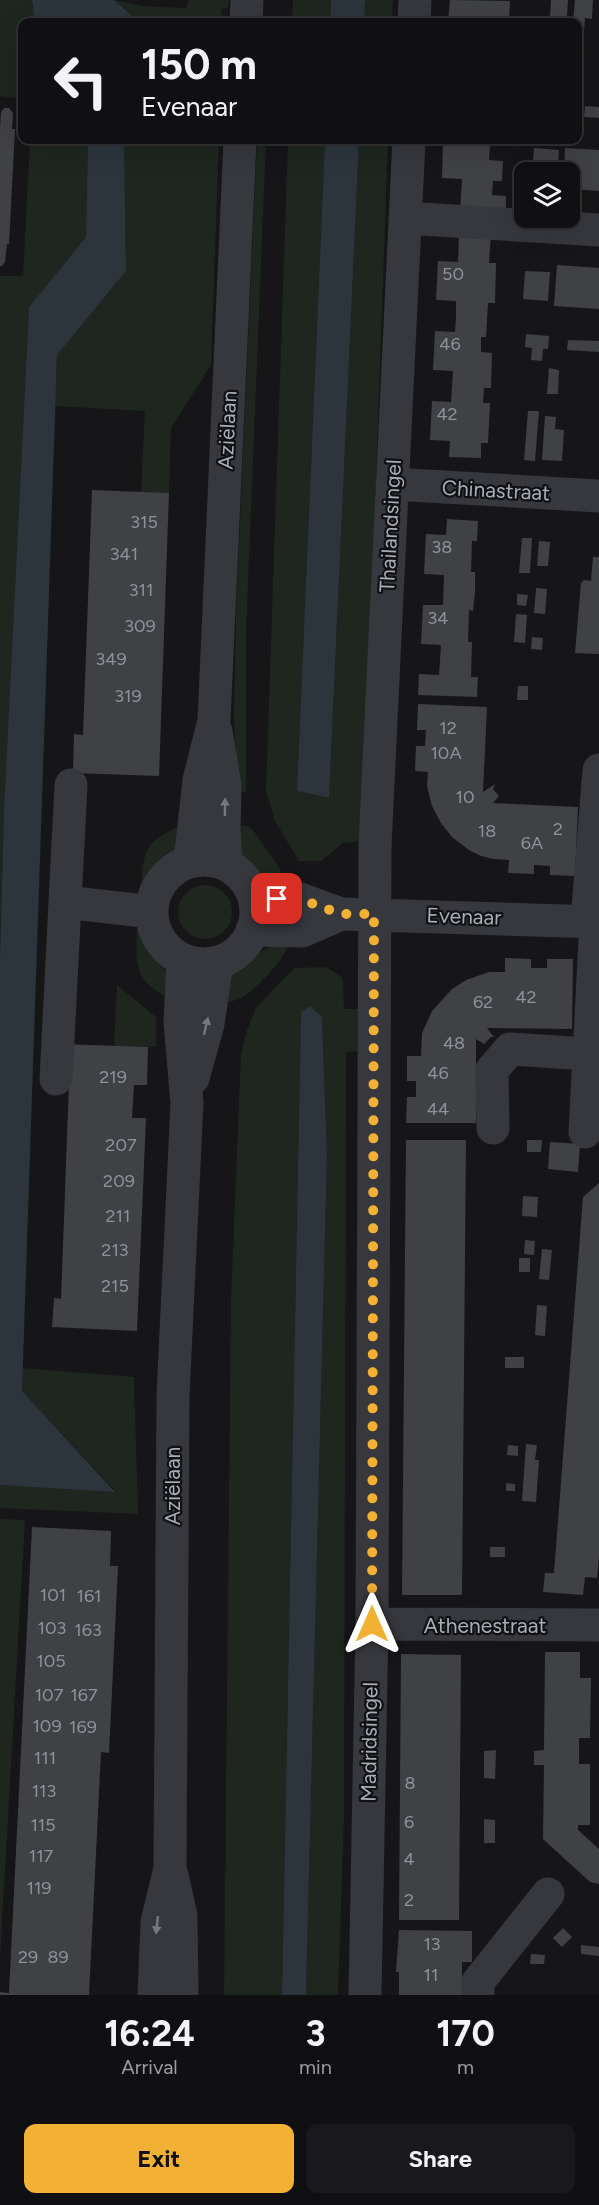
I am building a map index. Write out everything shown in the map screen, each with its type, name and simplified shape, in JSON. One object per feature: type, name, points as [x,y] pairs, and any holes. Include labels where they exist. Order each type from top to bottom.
[{"type":"street","points":[[246,18],[247,0]]},
{"type":"street","points":[[414,18],[415,0]]},
{"type":"street","name":"Aziëlaan","points":[[190,862],[199,780],[214,721],[240,144]]},
{"type":"street","name":"Thailandsingel","points":[[374,914],[378,770],[409,144]]},
{"type":"street","points":[[405,218],[599,230]]},
{"type":"street","name":"Chinastraat","points":[[392,484],[599,496]]},
{"type":"street","name":"Aziëlaan","points":[[214,721],[225,785],[226,865]]},
{"type":"street","points":[[585,1132],[599,770]]},
{"type":"street","points":[[56,1079],[71,785]]},
{"type":"street","points":[[208,860],[226,865],[241,875],[254,898],[256,914],[252,930],[247,941],[239,950],[217,962],[200,964],[183,960],[160,940],[153,922],[155,893],[166,876],[181,865],[208,860]]},
{"type":"street","name":"Evenaar","points":[[254,898],[300,899],[341,914],[594,921]]},
{"type":"street","points":[[65,902],[152,912]]},
{"type":"street","name":"Evenaar","points":[[252,930],[302,931],[341,914]]},
{"type":"street","name":"Madridsingel","points":[[365,1995],[372,1624],[374,914]]},
{"type":"street","name":"Aziëlaan","points":[[154,1995],[157,1922],[170,1868],[173,1395],[187,1103],[180,1022],[183,960]]},
{"type":"street","name":"Aziëlaan","points":[[187,1103],[208,1024],[217,962]]},
{"type":"street","points":[[493,1128],[492,1070],[510,1048],[588,1054]]},
{"type":"street","name":"Athenestraat","points":[[372,1624],[599,1625]]},
{"type":"street","name":"Aziëlaan","points":[[170,1868],[182,1916],[182,1995]]},
{"type":"street","points":[[478,1995],[478,1982],[548,1894]]},
{"type":"shaded area","points":[[0,0],[32,0],[34,18],[18,18],[18,98],[0,96]]},
{"type":"shaded area","points":[[32,0],[114,0],[132,18],[34,18]]},
{"type":"shaded area","points":[[114,0],[143,6],[186,8],[189,0],[229,0],[228,8],[221,9],[222,18],[132,18]]},
{"type":"shaded area","points":[[293,0],[331,0],[330,18],[292,18]]},
{"type":"shaded area","points":[[331,0],[365,0],[364,18],[330,18]]},
{"type":"shaded area","points":[[365,0],[393,0],[392,18],[364,18]]},
{"type":"shaded area","points":[[30,144],[88,144],[86,237],[29,307],[4,810],[0,958],[0,276],[23,276]]},
{"type":"shaded area","points":[[88,144],[124,144],[126,271],[57,355],[22,1391],[115,1492],[0,1485],[0,958],[4,810],[29,307],[86,237]]},
{"type":"shaded area","points":[[124,144],[219,144],[211,365],[171,428],[169,493],[141,492],[145,411],[55,406],[57,355],[126,271]]},
{"type":"shaded area","points":[[257,144],[266,144],[246,633],[246,792],[234,792],[236,611]]},
{"type":"shaded area","points":[[288,144],[325,144],[297,791],[329,798],[359,144],[388,144],[363,841],[343,843],[321,861],[299,861],[275,821],[266,791]]},
{"type":"shaded area","points":[[325,144],[359,144],[329,798],[297,791]]},
{"type":"shaded area","points":[[182,824],[181,844],[154,870],[144,885],[141,885],[146,853],[154,841]]},
{"type":"shaded area","points":[[240,825],[253,830],[279,867],[288,888],[266,881],[247,864],[239,846]]},
{"type":"shaded area","points":[[205,885],[215,887],[224,893],[230,902],[232,912],[230,922],[224,931],[215,937],[205,939],[195,937],[186,931],[180,922],[178,912],[180,902],[186,893],[195,887]]},
{"type":"shaded area","points":[[137,927],[168,975],[170,999],[149,985],[139,970],[136,951]]},
{"type":"shaded area","points":[[286,941],[290,942],[282,957],[256,986],[240,998],[219,1003],[226,982],[238,968],[262,951]]},
{"type":"shaded area","points":[[326,967],[343,978],[344,1009],[358,1009],[359,1051],[346,1052],[344,1817],[338,1995],[306,1995],[327,1154],[322,1018],[310,1006],[301,1012],[282,1995],[224,1995],[231,1299],[241,1054],[256,1008],[294,968]]},
{"type":"shaded area","points":[[117,985],[156,1017],[156,1047],[114,1046]]},
{"type":"shaded area","points":[[310,1006],[322,1017],[327,1154],[306,1995],[282,1995],[301,1012]]},
{"type":"shaded area","points":[[23,1368],[134,1377],[138,1514],[0,1508],[0,1485],[115,1491],[22,1391]]},
{"type":"shaded area","points":[[0,1519],[25,1520],[0,1957]]},
{"type":"building","points":[[450,0],[510,1],[509,18],[448,18]]},
{"type":"building","points":[[551,0],[568,0],[567,17],[550,16]]},
{"type":"building","points":[[575,0],[593,0],[592,19],[585,18],[584,31],[582,31],[582,18],[573,18]]},
{"type":"building","points":[[585,106],[599,107],[599,118],[584,117]]},
{"type":"building","points":[[4,108],[9,108],[13,113],[12,129],[15,129],[9,244],[7,244],[5,262],[0,266],[0,128],[1,112]]},
{"type":"building","points":[[443,144],[494,144],[490,145],[489,160],[503,161],[502,181],[493,181],[492,195],[506,196],[506,214],[460,212],[462,179],[442,178]]},
{"type":"building","points":[[534,148],[559,150],[558,162],[533,162]]},
{"type":"building","points":[[565,148],[599,150],[599,191],[580,190],[580,162],[564,162]]},
{"type":"building","points":[[459,232],[491,234],[489,263],[496,263],[495,303],[488,303],[486,337],[481,337],[481,352],[492,353],[491,388],[484,388],[483,403],[490,403],[488,443],[481,443],[481,458],[449,457],[450,441],[430,440],[432,401],[451,402],[453,371],[433,370],[435,331],[455,332],[456,317],[456,301],[436,300],[438,261],[458,262]]},
{"type":"building","points":[[557,265],[599,268],[599,309],[554,306]]},
{"type":"building","points":[[525,271],[550,272],[548,301],[523,299]]},
{"type":"building","points":[[526,334],[549,336],[548,349],[543,349],[542,361],[531,360],[532,348],[525,347]]},
{"type":"building","points":[[568,340],[599,341],[599,352],[567,350]]},
{"type":"building","points":[[549,368],[559,370],[558,394],[547,394]]},
{"type":"building","points":[[528,411],[539,411],[535,461],[524,460]]},
{"type":"building","points":[[545,416],[556,417],[555,429],[564,430],[562,461],[542,460]]},
{"type":"building","points":[[92,490],[169,493],[159,776],[73,773],[74,734],[83,735]]},
{"type":"building","points":[[447,519],[478,521],[477,541],[472,541],[471,572],[475,572],[475,592],[473,611],[469,610],[468,642],[472,642],[471,677],[478,677],[477,697],[418,695],[419,674],[439,675],[441,645],[421,644],[423,605],[443,605],[444,575],[424,574],[426,534],[446,535]]},
{"type":"building","points":[[522,538],[532,538],[530,573],[519,573]]},
{"type":"building","points":[[539,541],[550,542],[548,566],[537,566]]},
{"type":"building","points":[[593,557],[599,557],[599,654],[575,653],[581,583],[584,580],[591,581]]},
{"type":"building","points":[[536,588],[547,589],[545,614],[534,613]]},
{"type":"building","points":[[517,594],[528,595],[526,606],[517,605]]},
{"type":"building","points":[[516,614],[527,615],[525,643],[514,642]]},
{"type":"building","points":[[532,637],[543,638],[542,650],[531,649]]},
{"type":"building","points":[[518,686],[528,686],[528,700],[517,700]]},
{"type":"building","points":[[418,704],[487,707],[483,792],[495,784],[493,789],[499,796],[493,803],[578,807],[575,876],[550,875],[550,866],[534,865],[534,874],[508,873],[509,860],[481,856],[452,837],[432,806],[427,786],[428,772],[415,771],[416,746],[425,746],[426,730],[417,730]]},
{"type":"building","points":[[505,958],[531,959],[531,968],[547,968],[547,959],[573,959],[572,1029],[487,1028],[494,1037],[484,1044],[476,1039],[476,1123],[406,1123],[407,1097],[416,1097],[416,1081],[407,1081],[407,1056],[421,1056],[422,1033],[432,1011],[452,989],[466,980],[489,972],[505,972]]},
{"type":"building","points":[[62,1044],[148,1047],[147,1085],[134,1085],[132,1118],[146,1118],[137,1331],[52,1327],[54,1298],[61,1299],[69,1083]]},
{"type":"building","points":[[406,1140],[466,1140],[462,1595],[402,1595]]},
{"type":"building","points":[[527,1140],[542,1140],[541,1152],[527,1152]]},
{"type":"building","points":[[550,1142],[580,1144],[578,1172],[548,1169]]},
{"type":"building","points":[[599,1183],[599,1557],[597,1578],[585,1577],[583,1595],[543,1592],[545,1573],[554,1573],[583,1197]]},
{"type":"building","points":[[523,1196],[538,1197],[537,1217],[522,1216]]},
{"type":"building","points":[[525,1240],[535,1241],[534,1255],[524,1254]]},
{"type":"building","points":[[542,1249],[552,1250],[549,1280],[539,1279]]},
{"type":"building","points":[[519,1258],[530,1258],[530,1272],[519,1272]]},
{"type":"building","points":[[537,1305],[547,1306],[545,1336],[535,1335]]},
{"type":"building","points":[[505,1357],[524,1357],[524,1368],[505,1368]]},
{"type":"building","points":[[526,1444],[537,1445],[535,1460],[539,1460],[536,1502],[522,1501]]},
{"type":"building","points":[[508,1445],[518,1446],[518,1456],[507,1455]]},
{"type":"building","points":[[506,1483],[515,1484],[515,1491],[506,1491]]},
{"type":"building","points":[[32,1527],[111,1531],[110,1566],[118,1566],[109,1753],[101,1752],[89,1995],[0,1995],[0,1992],[9,1993]]},
{"type":"building","points":[[490,1547],[505,1547],[505,1557],[490,1557]]},
{"type":"building","points":[[545,1652],[580,1652],[580,1678],[591,1678],[590,1738],[579,1738],[579,1764],[590,1764],[590,1825],[578,1825],[578,1830],[599,1849],[599,1884],[590,1882],[543,1839],[544,1765],[534,1765],[534,1751],[544,1750]]},
{"type":"building","points":[[401,1654],[461,1655],[459,1920],[399,1920]]},
{"type":"building","points":[[496,1750],[495,1779],[484,1778],[484,1751]]},
{"type":"building","points":[[484,1819],[495,1820],[495,1843],[484,1843]]},
{"type":"building","points":[[563,1928],[572,1937],[562,1947],[553,1938]]},
{"type":"building","points":[[399,1930],[472,1931],[472,1962],[462,1962],[462,1995],[399,1995],[399,1972],[396,1972]]},
{"type":"building","points":[[581,1945],[599,1947],[599,1956],[581,1954]]},
{"type":"building","points":[[531,1954],[545,1955],[544,1964],[530,1964]]},
{"type":"route","points":[[277,899],[300,899],[341,914],[374,914],[372,1624]]}]
